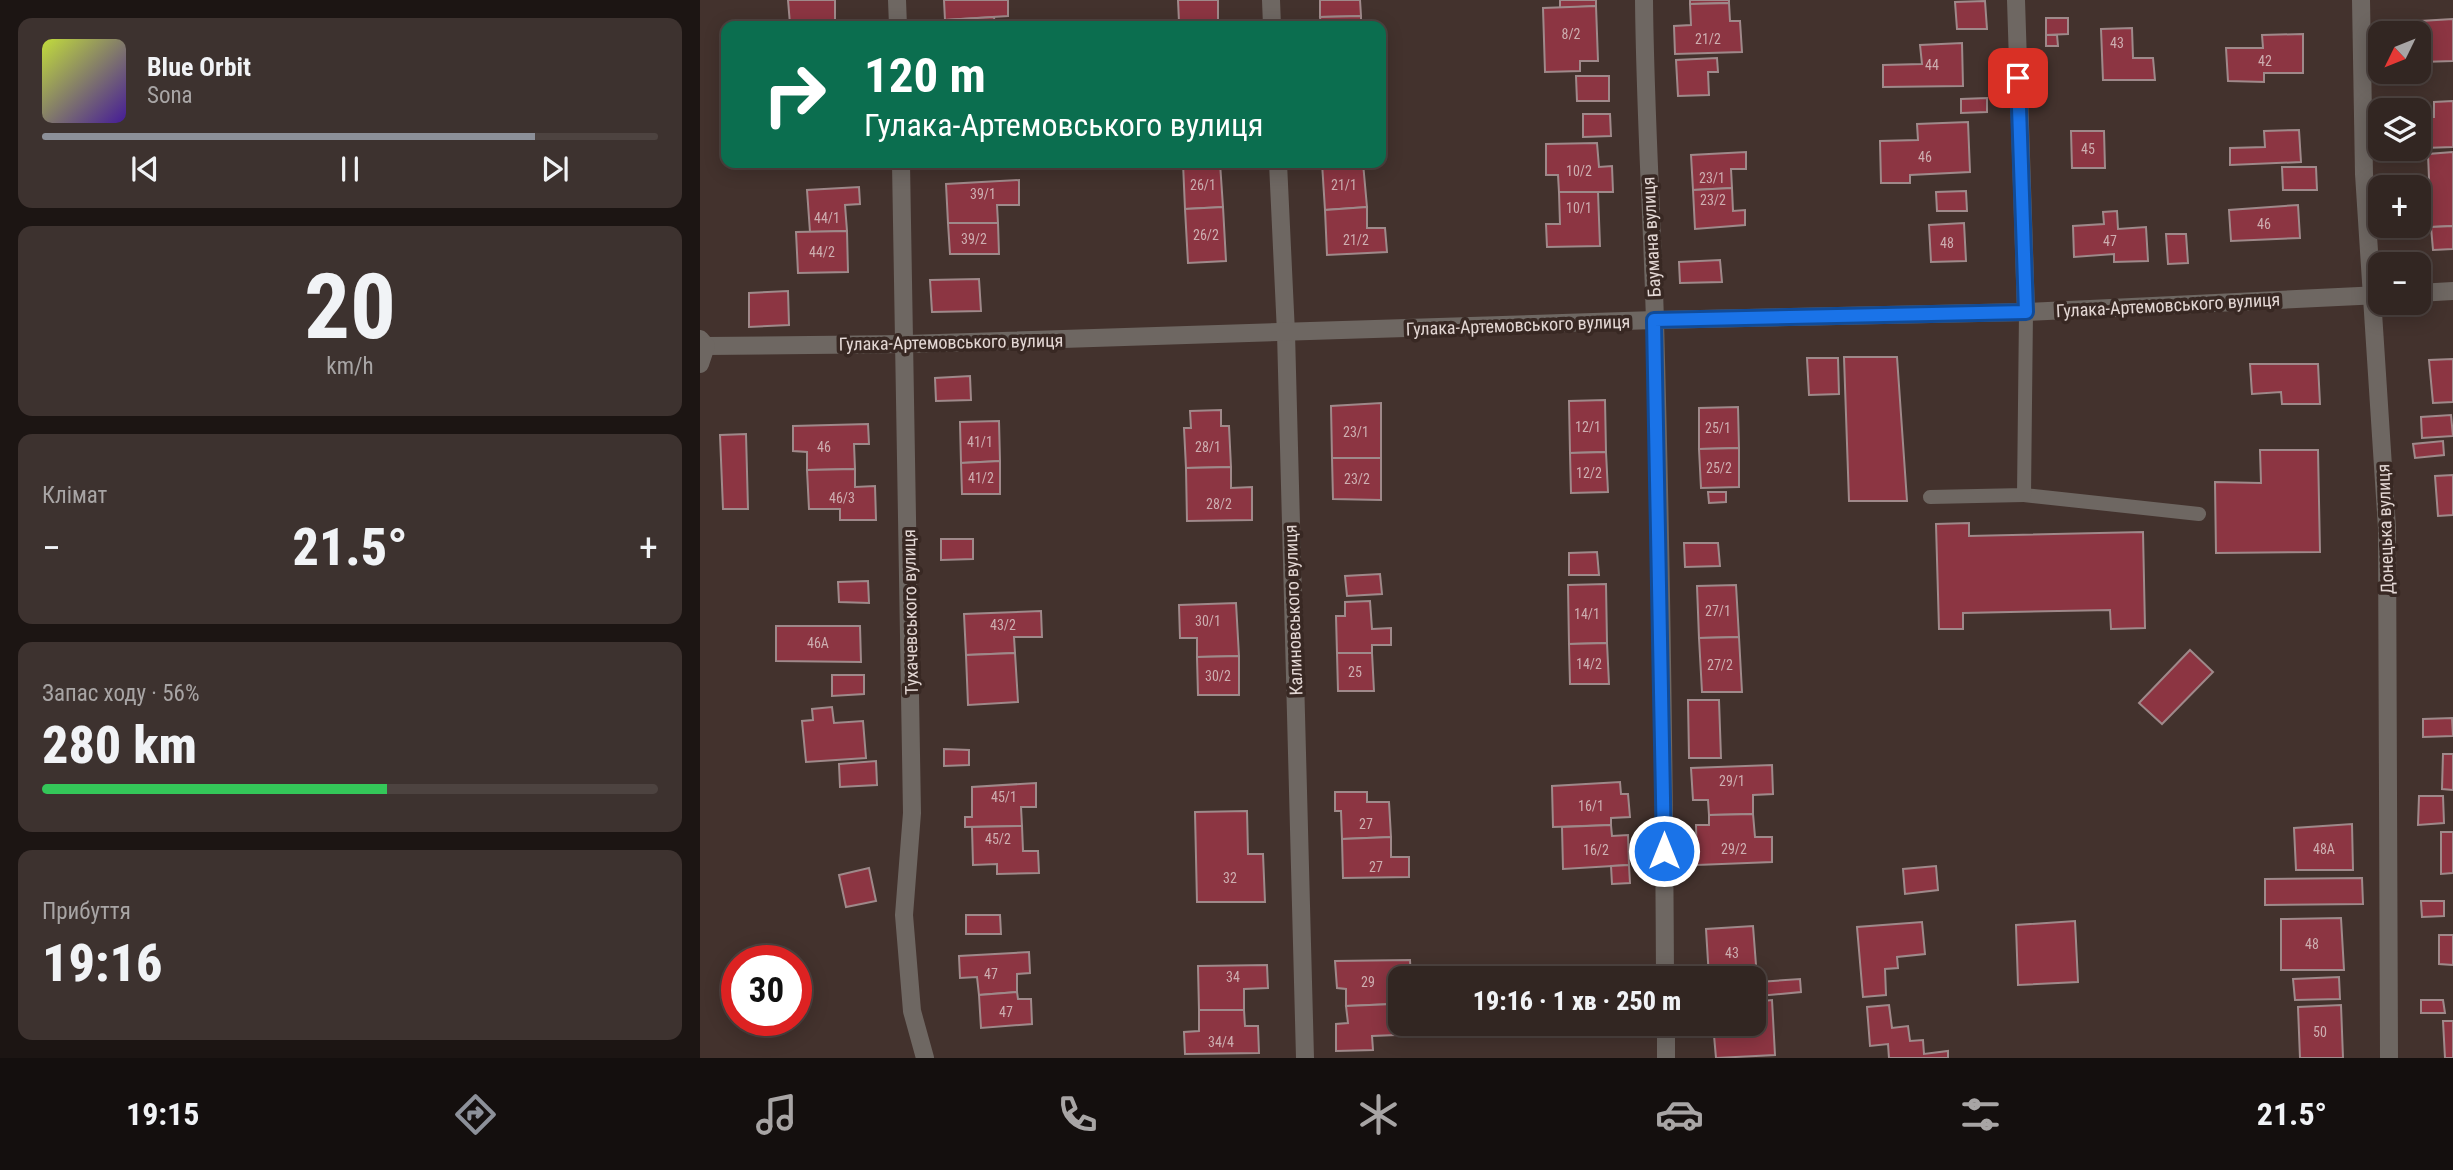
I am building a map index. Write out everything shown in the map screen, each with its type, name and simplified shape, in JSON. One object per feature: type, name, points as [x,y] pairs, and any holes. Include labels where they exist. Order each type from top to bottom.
[{"type":"street","points":[[897,0],[898,21]]},
{"type":"street","points":[[1271,0],[1272,21]]},
{"type":"street","name":"Баумана вулиця","points":[[1644,0],[1664,749],[1665,966]]},
{"type":"street","points":[[2016,0],[2026,312]]},
{"type":"street","name":"Донецька вулиця","points":[[2361,0],[2364,174],[2372,252]]},
{"type":"street","name":"Тухачевського вулиця","points":[[901,168],[912,813],[904,915],[912,1011],[925,1058]]},
{"type":"street","name":"Калиновського вулиця","points":[[1278,168],[1286,333],[1305,1058]]},
{"type":"street","points":[[2431,293],[2453,292]]},
{"type":"street","name":"Гулака-Артемовського вулиця","points":[[703,342],[906,344],[1654,320],[2026,312],[2368,295]]},
{"type":"street","name":"Донецька вулиця","points":[[2377,315],[2387,528],[2389,1058]]},
{"type":"street","points":[[700,364],[703,342]]},
{"type":"street","points":[[1666,1036],[1666,1058]]},
{"type":"lane","points":[[2024,495],[2026,312]]},
{"type":"lane","points":[[1930,497],[2024,495],[2199,514]]},
{"type":"building","points":[[788,0],[835,0],[835,21],[790,21]]},
{"type":"building","points":[[944,0],[1008,0],[1008,16],[945,20]]},
{"type":"building","points":[[1178,0],[1218,0],[1218,21],[1179,21]]},
{"type":"building","points":[[1320,0],[1360,0],[1361,16],[1320,17]]},
{"type":"building","points":[[1560,0],[1596,0],[1596,6],[1560,8]]},
{"type":"building","points":[[1690,0],[1729,0],[1729,3],[1690,4]]},
{"type":"building","points":[[1985,1],[1987,29],[1957,29],[1955,2]]},
{"type":"building","points":[[1729,3],[1730,21],[1740,21],[1742,52],[1675,54],[1674,26],[1691,25],[1690,4]]},
{"type":"building","points":[[1596,6],[1598,61],[1580,61],[1580,71],[1545,72],[1543,8]]},
{"type":"building","points":[[1361,16],[1361,21],[1320,21],[1320,17]]},
{"type":"building","points":[[994,17],[994,21],[945,21]]},
{"type":"building","points":[[2046,18],[2068,18],[2068,34],[2046,35]]},
{"type":"building","points":[[2453,19],[2453,61],[2431,62],[2431,21],[2420,21]]},
{"type":"building","points":[[2132,28],[2133,58],[2153,58],[2155,80],[2103,80],[2101,29]]},
{"type":"building","points":[[2303,34],[2303,73],[2264,73],[2264,82],[2228,81],[2226,48],[2263,48],[2262,35]]},
{"type":"building","points":[[2046,35],[2057,35],[2058,46],[2046,46]]},
{"type":"building","points":[[1962,43],[1963,86],[1883,87],[1883,65],[1922,64],[1920,45]]},
{"type":"building","points":[[1717,58],[1718,72],[1708,72],[1709,95],[1678,96],[1676,60]]},
{"type":"building","points":[[1576,76],[1609,76],[1609,101],[1577,101]]},
{"type":"building","points":[[1987,98],[1987,112],[1961,113],[1961,99]]},
{"type":"building","points":[[2453,101],[2453,147],[2431,148],[2434,102]]},
{"type":"building","points":[[1583,114],[1610,114],[1611,136],[1583,137]]},
{"type":"building","points":[[1968,122],[1970,172],[1910,175],[1910,183],[1881,183],[1880,141],[1918,140],[1917,124]]},
{"type":"building","points":[[2299,130],[2301,162],[2230,165],[2230,148],[2265,147],[2264,131]]},
{"type":"building","points":[[2071,131],[2104,131],[2105,168],[2072,168]]},
{"type":"building","points":[[1597,143],[1599,167],[1612,166],[1613,192],[1559,192],[1558,175],[1546,175],[1546,144]]},
{"type":"building","points":[[1746,152],[1746,169],[1731,169],[1732,188],[1693,190],[1691,155]]},
{"type":"building","points":[[2453,152],[2453,226],[2431,227],[2431,175],[2428,161],[2431,161],[2431,154]]},
{"type":"building","points":[[2282,167],[2316,167],[2317,190],[2283,190]]},
{"type":"building","points":[[1183,168],[1220,168],[1223,207],[1185,209]]},
{"type":"building","points":[[1322,168],[1363,168],[1367,207],[1325,210]]},
{"type":"building","points":[[1019,180],[1019,205],[997,205],[998,223],[948,223],[946,184]]},
{"type":"building","points":[[859,187],[860,204],[845,205],[847,231],[810,232],[807,190]]},
{"type":"building","points":[[1732,188],[1733,211],[1745,210],[1745,225],[1695,229],[1693,190]]},
{"type":"building","points":[[1966,191],[1967,211],[1937,211],[1936,192]]},
{"type":"building","points":[[1559,192],[1598,192],[1600,246],[1547,247],[1546,224],[1560,224]]},
{"type":"building","points":[[2298,205],[2300,238],[2231,241],[2229,210]]},
{"type":"building","points":[[1223,207],[1226,261],[1188,263],[1185,209]]},
{"type":"building","points":[[1367,207],[1367,228],[1385,228],[1387,252],[1327,255],[1325,210]]},
{"type":"building","points":[[2117,211],[2118,229],[2146,227],[2148,261],[2114,262],[2114,254],[2074,257],[2073,226],[2104,224],[2103,212]]},
{"type":"building","points":[[948,223],[998,223],[999,254],[950,254]]},
{"type":"building","points":[[1964,223],[1966,261],[1931,262],[1929,225]]},
{"type":"building","points":[[2453,226],[2453,249],[2433,250],[2431,227]]},
{"type":"building","points":[[847,231],[848,272],[798,273],[796,232]]},
{"type":"building","points":[[2166,234],[2186,234],[2188,263],[2168,264]]},
{"type":"building","points":[[1720,260],[1722,282],[1680,283],[1679,262]]},
{"type":"building","points":[[979,279],[981,311],[932,312],[930,280]]},
{"type":"building","points":[[788,291],[789,325],[749,327],[749,293]]},
{"type":"building","points":[[1844,357],[1897,357],[1907,501],[1849,501]]},
{"type":"building","points":[[1807,358],[1838,358],[1839,394],[1809,395]]},
{"type":"building","points":[[2453,359],[2453,402],[2433,403],[2429,360]]},
{"type":"building","points":[[2250,364],[2318,364],[2320,404],[2282,404],[2281,392],[2252,394]]},
{"type":"building","points":[[970,376],[971,400],[936,401],[935,378]]},
{"type":"building","points":[[1605,400],[1606,452],[1570,453],[1569,401]]},
{"type":"building","points":[[1381,403],[1381,458],[1332,458],[1331,406]]},
{"type":"building","points":[[1738,407],[1739,448],[1699,449],[1699,408]]},
{"type":"building","points":[[1221,410],[1221,426],[1229,426],[1231,467],[1186,468],[1184,428],[1191,428],[1190,411]]},
{"type":"building","points":[[2451,415],[2453,436],[2422,438],[2421,417]]},
{"type":"building","points":[[999,421],[1000,461],[961,463],[960,422]]},
{"type":"building","points":[[868,424],[869,444],[854,444],[855,469],[807,470],[807,452],[793,451],[793,426]]},
{"type":"building","points":[[746,434],[748,509],[723,509],[720,435]]},
{"type":"building","points":[[2443,441],[2444,455],[2415,458],[2413,444]]},
{"type":"building","points":[[1739,448],[1739,487],[1701,488],[1699,449]]},
{"type":"building","points":[[2260,450],[2318,450],[2320,552],[2216,553],[2215,482],[2261,483]]},
{"type":"building","points":[[1606,452],[1608,492],[1571,493],[1570,453]]},
{"type":"building","points":[[1332,458],[1381,458],[1381,500],[1333,499]]},
{"type":"building","points":[[1000,461],[1000,494],[962,494],[961,463]]},
{"type":"building","points":[[1231,467],[1231,488],[1252,487],[1252,520],[1187,521],[1186,468]]},
{"type":"building","points":[[855,469],[855,487],[875,486],[876,520],[840,520],[840,509],[809,509],[807,470]]},
{"type":"building","points":[[2453,475],[2453,515],[2438,516],[2435,476]]},
{"type":"building","points":[[1708,492],[1726,492],[1726,502],[1709,503]]},
{"type":"building","points":[[1969,523],[1969,536],[2143,532],[2145,628],[2111,629],[2110,610],[1963,613],[1963,629],[1939,629],[1936,524]]},
{"type":"building","points":[[941,539],[973,539],[973,559],[941,560]]},
{"type":"building","points":[[1684,543],[1718,543],[1720,566],[1685,567]]},
{"type":"building","points":[[1597,552],[1599,575],[1569,575],[1569,553]]},
{"type":"building","points":[[1380,574],[1382,594],[1347,596],[1345,576]]},
{"type":"building","points":[[868,581],[869,603],[839,602],[838,582]]},
{"type":"building","points":[[1606,584],[1607,643],[1569,644],[1568,585]]},
{"type":"building","points":[[1736,585],[1739,637],[1699,638],[1697,586]]},
{"type":"building","points":[[1370,601],[1372,629],[1391,628],[1391,645],[1372,645],[1372,653],[1337,653],[1336,616],[1345,616],[1345,602]]},
{"type":"building","points":[[1236,603],[1239,656],[1197,657],[1197,638],[1180,638],[1179,605]]},
{"type":"building","points":[[1041,611],[1042,637],[1014,637],[1015,653],[966,655],[964,614]]},
{"type":"building","points":[[776,626],[860,626],[861,662],[776,661]]},
{"type":"building","points":[[1739,637],[1742,692],[1702,692],[1699,638]]},
{"type":"building","points":[[1607,643],[1609,684],[1570,684],[1569,644]]},
{"type":"building","points":[[2190,650],[2213,672],[2162,724],[2139,703]]},
{"type":"building","points":[[1015,653],[1018,702],[968,705],[966,655]]},
{"type":"building","points":[[1337,653],[1372,653],[1374,691],[1338,691]]},
{"type":"building","points":[[1239,656],[1239,695],[1198,695],[1197,657]]},
{"type":"building","points":[[832,675],[864,675],[864,694],[832,696]]},
{"type":"building","points":[[1688,700],[1719,700],[1721,758],[1689,758]]},
{"type":"building","points":[[832,707],[834,723],[863,721],[866,758],[806,762],[802,721],[813,720],[812,709]]},
{"type":"building","points":[[2452,718],[2453,736],[2423,737],[2423,719]]},
{"type":"building","points":[[944,749],[969,750],[969,765],[944,766]]},
{"type":"building","points":[[2443,754],[2453,754],[2453,790],[2442,789]]},
{"type":"building","points":[[876,761],[877,785],[840,787],[839,764]]},
{"type":"building","points":[[1772,765],[1773,794],[1753,795],[1753,814],[1709,815],[1708,800],[1693,800],[1691,768]]},
{"type":"building","points":[[1620,782],[1621,794],[1628,794],[1630,817],[1611,818],[1611,825],[1553,827],[1552,786]]},
{"type":"building","points":[[1036,783],[1036,807],[1021,807],[1022,826],[965,827],[965,817],[972,817],[972,787]]},
{"type":"building","points":[[1335,792],[1367,792],[1367,802],[1389,802],[1391,837],[1342,839],[1341,811],[1335,811]]},
{"type":"building","points":[[2419,796],[2443,796],[2444,823],[2418,825]]},
{"type":"building","points":[[1247,811],[1248,854],[1263,854],[1265,902],[1197,902],[1195,812]]},
{"type":"building","points":[[1753,814],[1755,837],[1772,837],[1772,862],[1697,865],[1696,825],[1709,825],[1709,815]]},
{"type":"building","points":[[2352,824],[2353,870],[2296,870],[2294,828]]},
{"type":"building","points":[[1611,825],[1612,836],[1628,835],[1629,865],[1563,869],[1562,827]]},
{"type":"building","points":[[1022,826],[1023,851],[1038,851],[1039,873],[997,874],[997,864],[973,865],[972,827]]},
{"type":"building","points":[[2441,832],[2453,832],[2453,873],[2441,874]]},
{"type":"building","points":[[1391,837],[1391,857],[1409,857],[1409,877],[1343,878],[1342,839]]},
{"type":"building","points":[[1629,865],[1630,883],[1612,884],[1611,866]]},
{"type":"building","points":[[1936,866],[1938,890],[1905,894],[1903,869]]},
{"type":"building","points":[[869,868],[876,901],[846,907],[839,875]]},
{"type":"building","points":[[2362,878],[2363,904],[2265,905],[2265,879]]},
{"type":"building","points":[[2421,901],[2444,901],[2444,916],[2422,917]]},
{"type":"building","points":[[966,915],[1000,915],[1001,934],[966,934]]},
{"type":"building","points":[[2341,918],[2344,970],[2281,970],[2281,919]]},
{"type":"building","points":[[2075,921],[2078,982],[2018,985],[2016,925]]},
{"type":"building","points":[[1922,922],[1925,954],[1897,957],[1898,968],[1885,969],[1886,995],[1863,997],[1857,927]]},
{"type":"building","points":[[1753,926],[1756,966],[1708,966],[1706,929]]},
{"type":"building","points":[[2439,935],[2453,935],[2453,965],[2439,964]]},
{"type":"building","points":[[1029,952],[1030,973],[1017,974],[1017,992],[979,995],[977,977],[960,978],[959,956]]},
{"type":"building","points":[[1410,960],[1410,966],[1388,966],[1388,1004],[1346,1006],[1346,989],[1337,988],[1335,961]]},
{"type":"building","points":[[1267,965],[1268,988],[1244,989],[1244,1010],[1199,1010],[1198,966]]},
{"type":"building","points":[[2339,977],[2340,999],[2295,1000],[2293,979]]},
{"type":"building","points":[[1800,979],[1801,992],[1766,995],[1766,981]]},
{"type":"building","points":[[1017,992],[1018,999],[1031,999],[1032,1024],[981,1028],[979,995]]},
{"type":"building","points":[[1772,1000],[1775,1055],[1716,1058],[1714,1036],[1766,1036],[1766,1001]]},
{"type":"building","points":[[2421,1000],[2443,1000],[2445,1013],[2421,1013]]},
{"type":"building","points":[[1388,1004],[1388,1035],[1372,1036],[1373,1050],[1336,1051],[1336,1024],[1348,1023],[1346,1006]]},
{"type":"building","points":[[1889,1005],[1892,1028],[1908,1026],[1910,1041],[1923,1040],[1924,1054],[1948,1051],[1948,1058],[1889,1058],[1888,1044],[1870,1046],[1867,1007]]},
{"type":"building","points":[[2341,1005],[2343,1058],[2300,1058],[2298,1007]]},
{"type":"building","points":[[1199,1010],[1244,1010],[1245,1026],[1258,1026],[1259,1053],[1185,1054],[1184,1032],[1199,1031]]},
{"type":"building","points":[[2443,1021],[2453,1021],[2453,1058],[2445,1058]]},
{"type":"route","points":[[1664,851],[1654,320],[2026,312],[2018,78]]}]
